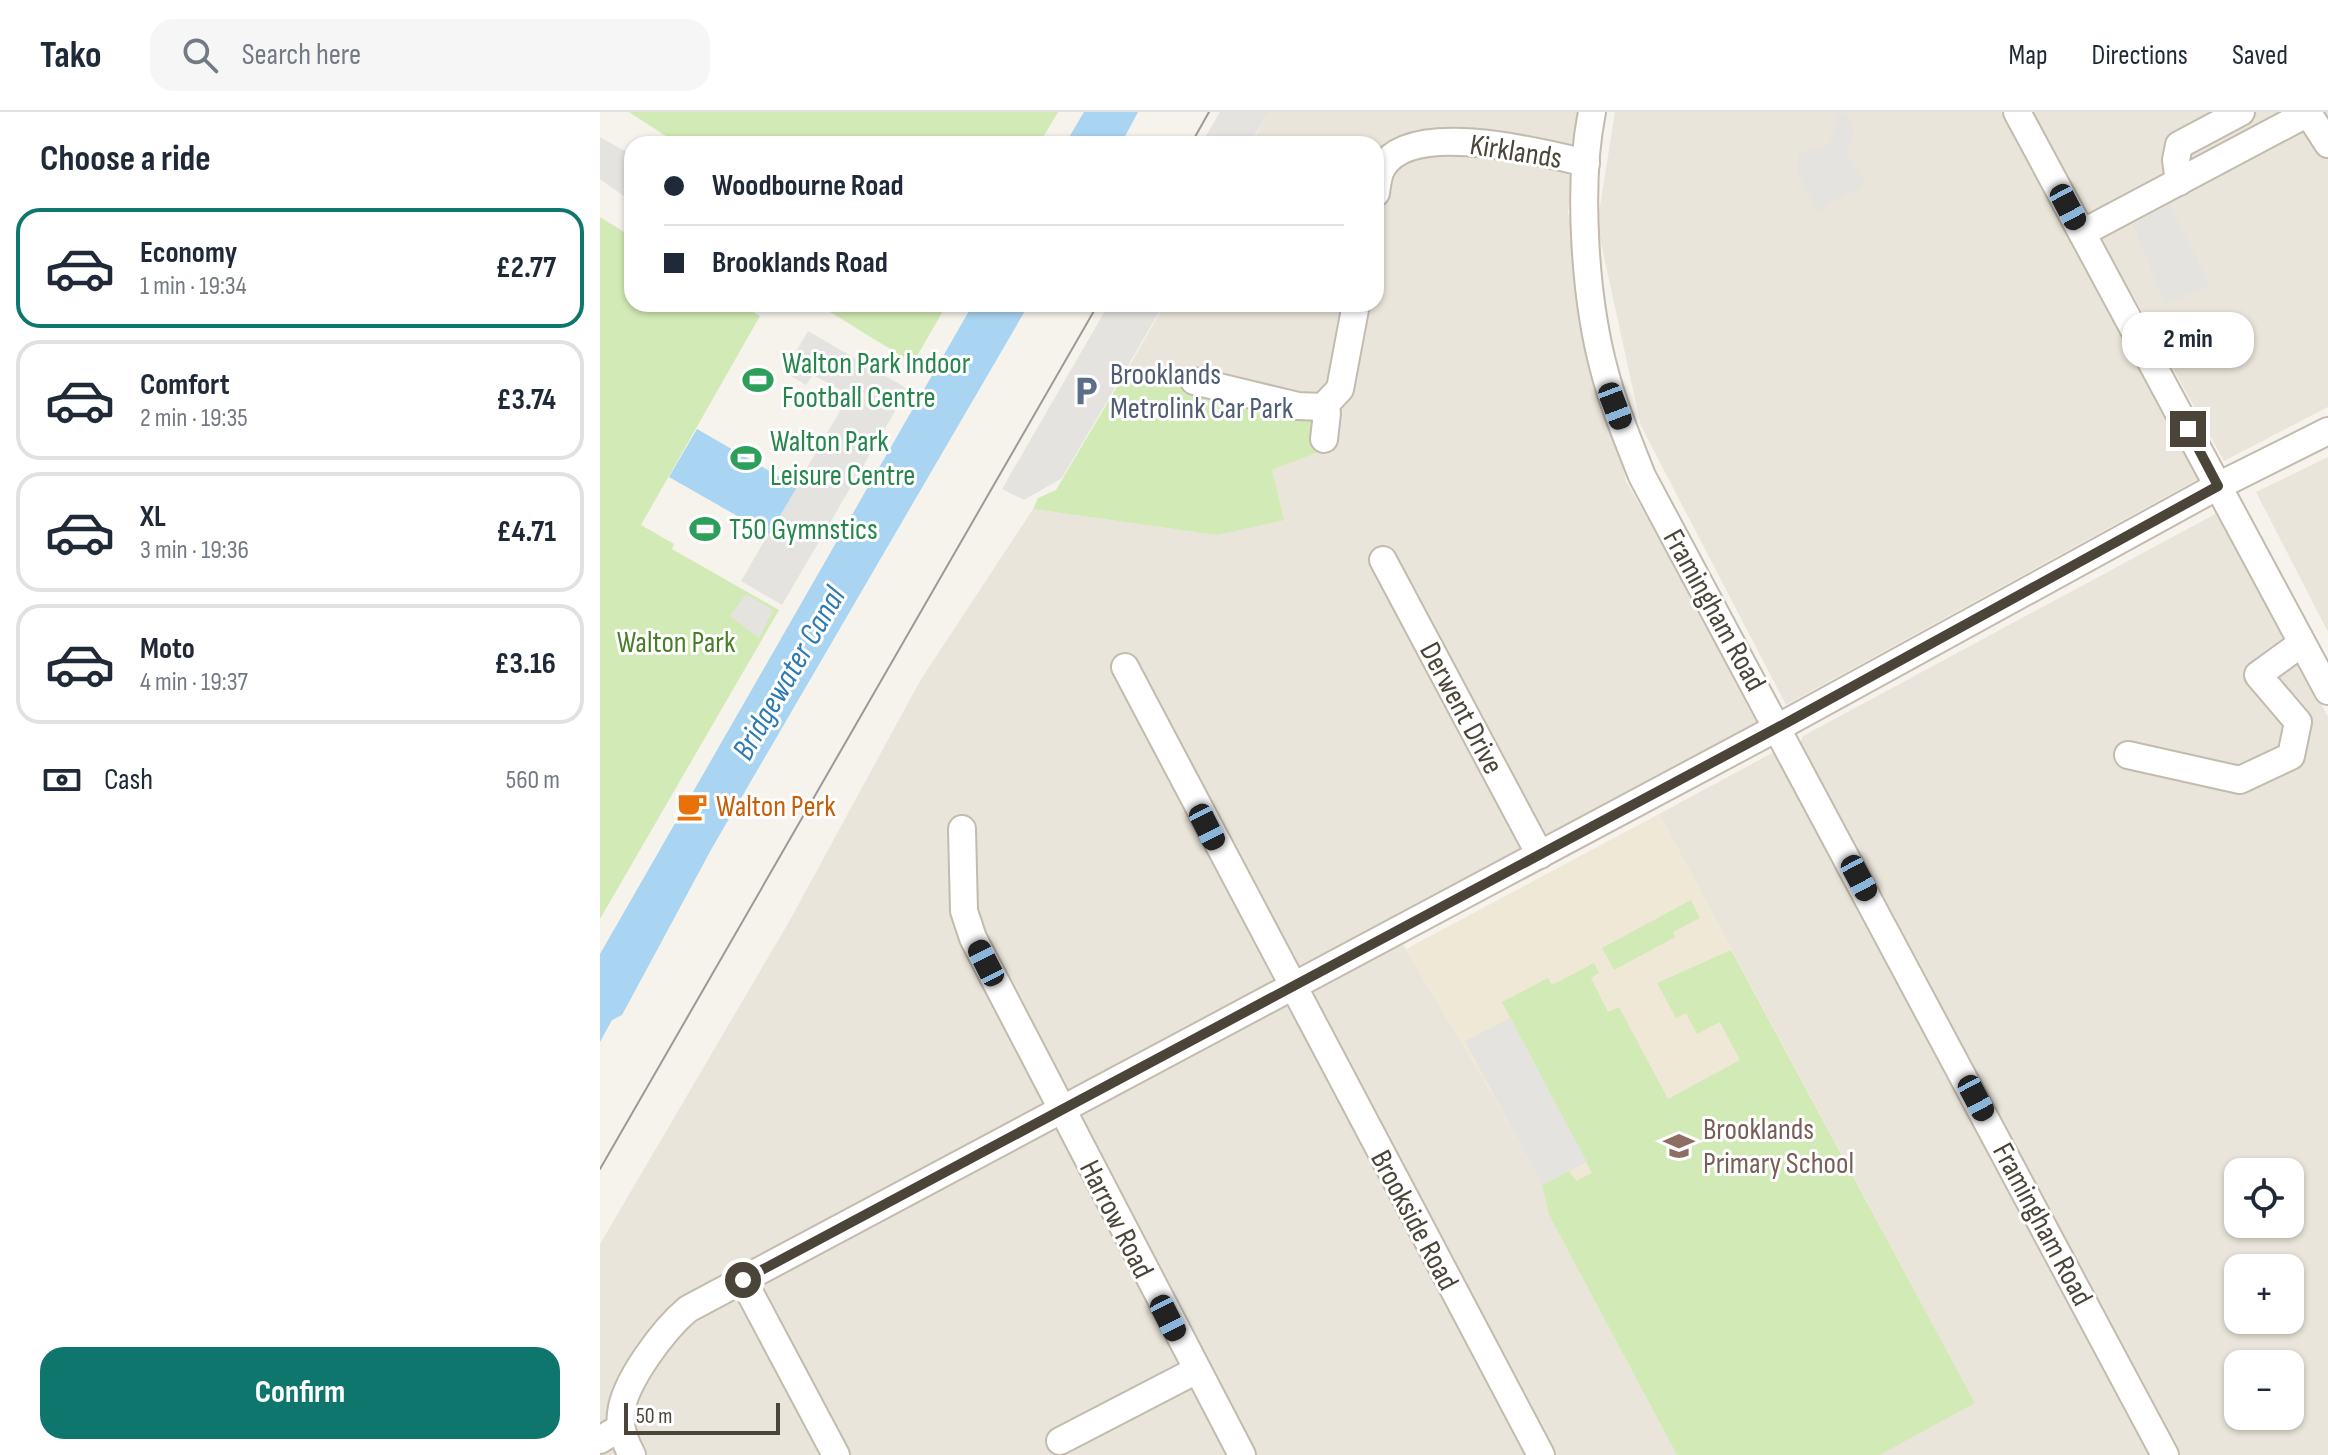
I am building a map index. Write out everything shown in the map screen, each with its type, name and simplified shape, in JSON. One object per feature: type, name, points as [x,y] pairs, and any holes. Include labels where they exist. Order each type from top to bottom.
[{"type":"street","name":"Framingham Road","points":[[1592,112],[1586,163],[1590,288],[1604,371],[1642,476],[2165,1455]]},
{"type":"street","points":[[2179,182],[2176,160],[2179,145],[2241,112]]},
{"type":"street","points":[[2082,233],[2308,113],[2328,144]]},
{"type":"street","points":[[2025,115],[2082,233],[2328,691]]},
{"type":"street","name":"Kirklands","points":[[1384,167],[1392,158],[1407,151],[1448,142],[1509,144],[1586,163]]},
{"type":"street","points":[[1194,381],[1298,406],[1323,407],[1340,389],[1354,312]]},
{"type":"street","points":[[1323,407],[1327,413],[1324,439]]},
{"type":"street","points":[[632,1455],[611,1434],[622,1403],[665,1330],[688,1309],[1778,727],[2218,486],[2328,431]]},
{"type":"street","name":"Derwent Drive","points":[[1383,560],[1540,855]]},
{"type":"street","points":[[2128,755],[2240,780],[2291,756],[2298,722],[2258,675],[2302,643]]},
{"type":"street","name":"Brookside Road","points":[[1125,667],[1290,986],[1541,1455]]},
{"type":"street","name":"Harrow Road","points":[[962,829],[965,918],[1195,1371],[1242,1455]]},
{"type":"street","points":[[743,1280],[836,1455]]},
{"type":"street","points":[[1060,1441],[1195,1371]]},
{"type":"shaded area","points":[[1220,112],[1269,112],[1255,136],[1206,136]]},
{"type":"shaded area","points":[[1269,112],[1585,112],[1568,212],[1626,481],[1764,722],[1388,919],[1500,1107],[1542,1185],[1549,1215],[1677,1455],[600,1455],[600,1244],[790,920],[920,681],[1033,509],[1218,535],[1186,379],[1128,368],[1160,312],[1384,312],[1384,136],[1256,136]]},
{"type":"shaded area","points":[[1615,112],[2001,112],[2198,479],[1786,705],[1641,426],[1597,225]]},
{"type":"shaded area","points":[[1846,112],[1854,129],[1847,154],[1865,183],[1818,212],[1797,171],[1799,154],[1830,144],[1838,114]]},
{"type":"shaded area","points":[[2032,112],[2328,112],[2328,407],[2224,461]]},
{"type":"shaded area","points":[[600,137],[624,150],[624,196],[600,179]]},
{"type":"shaded area","points":[[2170,204],[2210,285],[2165,305],[2133,224]]},
{"type":"shaded area","name":"Brooklands Metrolink Car Park","points":[[1104,312],[1159,312],[1062,478],[1024,500],[1002,489]]},
{"type":"shaded area","points":[[808,331],[908,389],[782,605],[741,581],[843,406],[838,402],[844,392],[813,375],[806,385],[784,372]]},
{"type":"shaded area","points":[[2328,457],[2328,632],[2256,492]]},
{"type":"shaded area","points":[[2217,513],[2328,717],[2328,1455],[2180,1455],[1797,750],[1803,736]]},
{"type":"shaded area","points":[[746,594],[773,610],[759,638],[730,616]]},
{"type":"shaded area","points":[[1774,752],[2148,1455],[1880,1455],[1975,1403],[1659,814]]},
{"type":"shaded area","name":"Brooklands Primary School","points":[[1659,814],[1975,1403],[1880,1455],[1677,1455],[1549,1215],[1542,1185],[1500,1107],[1406,949]]},
{"type":"shaded area","points":[[1510,1018],[1587,1162],[1542,1185],[1465,1041]]},
{"type":"green space","points":[[629,112],[1058,112],[1044,136],[666,136]]},
{"type":"green space","name":"Walton Park","points":[[600,217],[624,232],[624,312],[753,312],[760,316],[641,525],[674,544],[672,549],[779,610],[600,919]]},
{"type":"green space","points":[[830,312],[942,312],[913,363]]},
{"type":"green space","points":[[1128,368],[1186,379],[1311,412],[1326,449],[1272,470],[1284,520],[1217,535],[1033,509],[1038,498],[1056,490]]},
{"type":"green space","points":[[1691,900],[1700,918],[1673,932],[1675,937],[1614,970],[1602,948]]},
{"type":"green space","name":"Brooklands Primary School","points":[[1731,950],[1975,1403],[1880,1455],[1677,1455],[1549,1215],[1542,1185],[1569,1171],[1576,1181],[1592,1173],[1502,1002],[1548,978],[1552,985],[1594,963],[1599,973],[1591,978],[1608,1012],[1619,1007],[1668,1099],[1740,1060],[1720,1022],[1697,1034],[1686,1013],[1676,1018],[1657,983]]},
{"type":"water","points":[[1084,112],[1138,112],[1125,136],[1070,136]]},
{"type":"water","name":"Bridgewater Canal","points":[[968,312],[1024,312],[712,848],[622,1015],[612,1020],[600,1042],[600,954]]},
{"type":"water","points":[[697,429],[797,487],[769,534],[669,477]]},
{"type":"tram line","points":[[1196,136],[1209,112]]},
{"type":"tram line","points":[[600,1169],[1093,312]]},
{"type":"place","name":"Walton Park Indoor Football Centre","points":[[758,380]]},
{"type":"place","name":"Brooklands Metrolink Car Park","points":[[1086,391]]},
{"type":"place","name":"Walton Park Leisure Centre","points":[[746,458]]},
{"type":"place","name":"T50 Gymnstics","points":[[705,529]]},
{"type":"place","name":"Walton Perk","points":[[692,806]]},
{"type":"place","name":"Brooklands Primary School","points":[[1679,1146]]},
{"type":"route","points":[[743,1280],[1788,722],[2218,486],[2188,429]]}]
